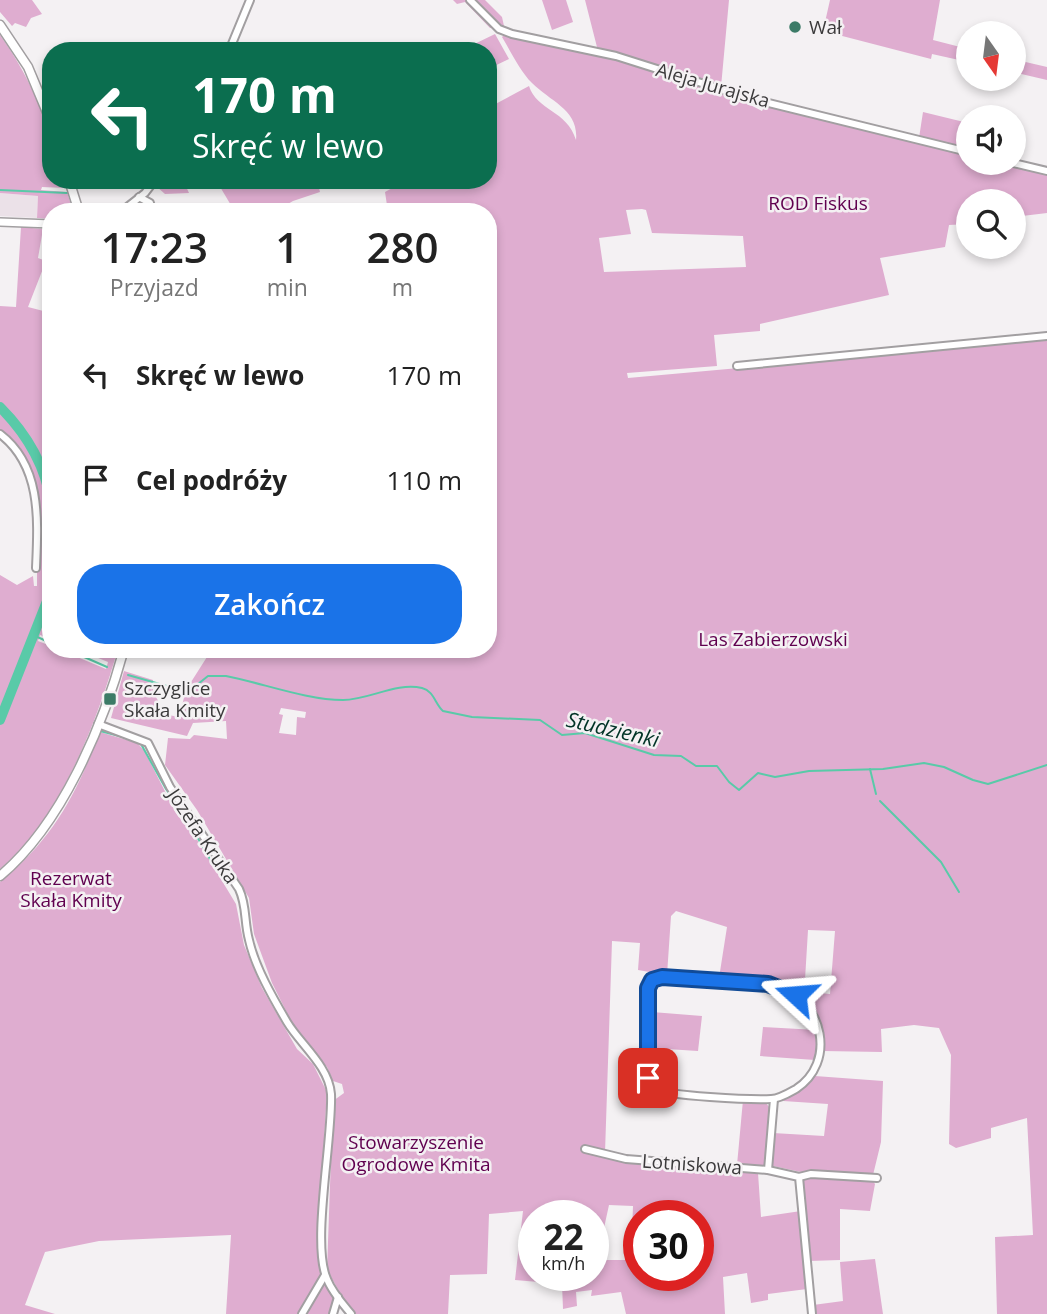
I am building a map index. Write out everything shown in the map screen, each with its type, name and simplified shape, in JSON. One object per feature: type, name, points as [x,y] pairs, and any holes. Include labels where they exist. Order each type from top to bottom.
[{"type":"main road","points":[[0,25],[28,68],[42,101]]},
{"type":"main road","points":[[0,876],[32,845],[57,811],[96,723],[121,658]]},
{"type":"street","name":"Aleja Jurajska","points":[[470,0],[499,29],[512,34],[616,56],[752,99],[956,149]]},
{"type":"street","points":[[233,42],[249,1]]},
{"type":"street","points":[[1026,166],[1047,171]]},
{"type":"street","points":[[132,203],[147,189]]},
{"type":"street","points":[[139,197],[150,203]]},
{"type":"street","points":[[0,222],[42,224]]},
{"type":"street","points":[[737,366],[1047,336]]},
{"type":"street","points":[[0,434],[14,449],[31,478],[37,500],[36,568]]},
{"type":"street","name":"Józefa Kruka","points":[[96,723],[148,743],[170,787],[239,888],[245,902],[249,942],[254,956],[286,1021],[321,1066],[331,1092],[322,1233],[325,1275]]},
{"type":"street","points":[[662,977],[768,984],[789,990],[802,999],[819,1028],[821,1043],[818,1061],[802,1084],[774,1099],[653,1089],[648,1078],[650,981],[662,977]]},
{"type":"street","points":[[768,1170],[774,1099]]},
{"type":"street","name":"Lotniskowa","points":[[585,1149],[626,1159],[768,1170],[799,1177],[810,1174],[877,1178]]},
{"type":"street","points":[[799,1177],[812,1314]]},
{"type":"street","points":[[302,1314],[325,1275],[351,1314]]},
{"type":"street","points":[[333,1314],[338,1297]]},
{"type":"shaded area","points":[[0,193],[38,196],[37,218],[0,216]]},
{"type":"green space","points":[[0,0],[32,0],[42,14],[31,18],[26,27],[15,23],[12,26],[0,12]]},
{"type":"green space","points":[[453,0],[485,0],[502,17],[504,26],[490,28],[465,2],[457,4]]},
{"type":"green space","points":[[542,0],[566,0],[573,22],[552,30]]},
{"type":"green space","points":[[585,0],[729,0],[721,87],[624,55],[598,51]]},
{"type":"green space","points":[[830,0],[940,0],[933,40],[956,46],[956,59],[932,54],[931,59],[823,31]]},
{"type":"green space","points":[[495,34],[509,59],[497,65],[497,42],[479,42]]},
{"type":"green space","name":"Las Zabierzowski","points":[[505,34],[670,75],[733,97],[762,111],[765,105],[956,151],[956,175],[1026,175],[1026,169],[1047,175],[1047,213],[1026,215],[1026,189],[956,189],[956,225],[949,225],[945,247],[880,258],[889,295],[760,324],[760,331],[714,335],[717,366],[627,373],[628,378],[1047,340],[1047,1314],[997,1314],[995,1237],[1033,1235],[1027,1118],[991,1128],[991,1138],[956,1148],[949,1144],[951,1055],[939,1028],[914,1025],[881,1029],[882,1052],[823,1051],[822,1034],[810,992],[830,994],[835,931],[808,930],[804,996],[775,983],[719,978],[727,927],[676,911],[671,916],[667,975],[638,970],[640,943],[612,941],[605,1153],[586,1147],[581,1149],[616,1159],[758,1173],[761,1217],[801,1211],[807,1289],[768,1294],[768,1300],[751,1303],[747,1273],[723,1277],[725,1314],[626,1314],[621,1292],[591,1296],[592,1291],[609,1291],[609,1260],[623,1260],[623,1291],[714,1291],[714,1200],[623,1200],[623,1206],[609,1205],[609,1200],[518,1200],[518,1211],[489,1214],[487,1274],[450,1275],[448,1314],[356,1314],[348,1307],[327,1270],[333,1101],[344,1093],[342,1084],[333,1081],[327,1067],[307,1045],[289,1017],[272,983],[254,934],[249,898],[197,810],[165,765],[168,738],[190,739],[194,735],[227,739],[226,721],[193,723],[187,736],[111,718],[124,671],[153,680],[153,692],[160,704],[158,713],[179,717],[186,690],[206,658],[497,658],[497,203],[387,203],[385,192],[390,189],[497,189],[497,103],[529,86],[538,101],[566,122],[576,140],[576,130],[568,114],[528,78],[502,37]],"holes":[[[626,210],[646,210],[652,233],[743,236],[746,267],[604,272],[599,238],[631,234]],[[281,708],[306,712],[305,718],[297,717],[296,735],[279,733],[283,715],[279,714]]]},
{"type":"green space","points":[[0,35],[23,72],[42,113],[41,190],[67,192],[70,203],[42,203],[42,218],[37,218],[38,196],[0,193]]},
{"type":"green space","points":[[1026,62],[1047,67],[1047,80],[1026,75]]},
{"type":"green space","points":[[923,112],[956,120],[956,147],[919,138]]},
{"type":"green space","points":[[159,189],[187,189],[189,193],[165,194]]},
{"type":"green space","points":[[221,189],[319,189],[320,192],[290,203],[230,203]]},
{"type":"green space","points":[[21,227],[42,229],[38,258],[42,260],[42,271],[28,307],[42,311],[42,636],[38,641],[42,643],[42,658],[80,658],[106,669],[108,662],[98,658],[115,658],[99,708],[74,768],[41,823],[22,848],[0,869],[0,575],[17,585],[33,576],[34,586],[37,586],[37,487],[29,469],[0,430],[0,306],[16,307]]},
{"type":"green space","name":"Rezerwat Skała Kmity","points":[[100,732],[137,743],[144,750],[176,813],[198,841],[236,904],[244,945],[262,988],[297,1049],[313,1064],[327,1092],[318,1240],[323,1277],[335,1302],[331,1314],[226,1314],[231,1235],[99,1241],[45,1252],[25,1305],[55,1314],[0,1314],[0,882],[35,849],[61,814],[82,776]]},
{"type":"green space","points":[[652,1012],[702,1016],[698,1051],[651,1048]]},
{"type":"green space","points":[[763,1027],[817,1030],[815,1060],[760,1056]]},
{"type":"green space","points":[[815,1076],[883,1081],[881,1142],[873,1175],[801,1172],[773,1166],[773,1133],[824,1136],[828,1104],[783,1101]]},
{"type":"green space","points":[[743,1100],[764,1101],[771,1109],[764,1167],[737,1165]]},
{"type":"green space","points":[[805,1177],[872,1180],[875,1184],[870,1211],[840,1209],[840,1260],[809,1261],[802,1180]]},
{"type":"green space","name":"Las Zabierzowski","points":[[518,1254],[518,1280],[515,1280]]},
{"type":"green space","points":[[875,1259],[883,1314],[814,1314],[813,1305],[843,1301],[840,1262]]},
{"type":"green space","name":"Las Zabierzowski","points":[[562,1291],[584,1291],[576,1292],[577,1306],[563,1309]]},
{"type":"waterway","points":[[0,190],[67,193]]},
{"type":"waterway","points":[[0,407],[33,450],[42,470]]},
{"type":"waterway","points":[[0,720],[42,614]]},
{"type":"waterway","name":"Studzienki","points":[[35,636],[42,639]]},
{"type":"waterway","name":"Studzienki","points":[[86,658],[107,667]]},
{"type":"waterway","name":"Studzienki","points":[[128,675],[188,692],[208,676],[226,676],[300,694],[343,700],[402,687],[422,688],[429,692],[443,711],[472,717],[540,720],[562,735],[585,733],[654,755],[681,756],[696,766],[717,766],[739,790],[758,773],[775,777],[809,771],[883,769],[924,763],[944,767],[988,784],[1047,765]]},
{"type":"waterway","points":[[100,731],[127,738]]},
{"type":"waterway","points":[[141,744],[166,789],[186,817]]},
{"type":"waterway","points":[[870,769],[876,794]]},
{"type":"waterway","points":[[880,801],[941,862],[959,892]]},
{"type":"waterway","points":[[188,821],[211,861]]},
{"type":"place","name":"Wał","points":[[795,27]]},
{"type":"place","name":"Szczyglice Skała Kmity","points":[[110,699]]},
{"type":"route","points":[[648,1078],[648,985],[657,977],[768,984],[782,987],[796,995]]},
{"type":"park label","name":"ROD Fiskus","points":[[818,203]]},
{"type":"park label","name":"Stowarzyszenie Ogrodowe Kmita","points":[[416,1153]]}]
